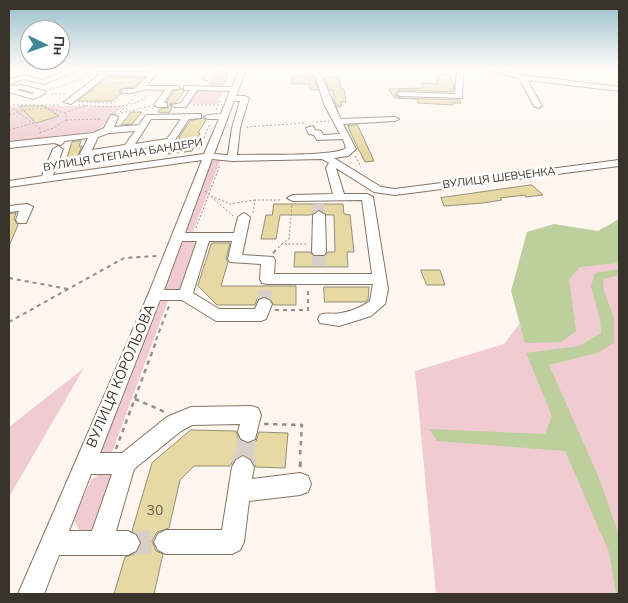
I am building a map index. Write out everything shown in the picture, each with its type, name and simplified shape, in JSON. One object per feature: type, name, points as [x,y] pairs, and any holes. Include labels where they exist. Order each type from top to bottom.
[{"type":"street","points":[[68,102],[75,97]]},
{"type":"street","points":[[143,102],[160,104],[166,97]]},
{"type":"street","points":[[179,105],[185,97]]},
{"type":"street","points":[[232,98],[245,98],[236,128],[221,157],[330,159],[349,152],[351,146],[326,97]]},
{"type":"street","points":[[533,97],[538,106]]},
{"type":"street","name":"ВУЛИЦЯ СТЕПАНА БАНДЕРИ","points":[[9,184],[221,157],[225,116],[232,98]]},
{"type":"street","points":[[94,135],[85,154],[170,141],[187,116]]},
{"type":"street","points":[[129,146],[149,117],[198,116]]},
{"type":"street","points":[[208,117],[225,116]]},
{"type":"street","points":[[108,130],[114,117]]},
{"type":"street","points":[[337,121],[395,118]]},
{"type":"street","points":[[310,125],[312,132],[318,133],[320,138],[345,136]]},
{"type":"street","points":[[9,145],[58,144],[108,130],[140,128]]},
{"type":"street","points":[[46,179],[58,144]]},
{"type":"street","name":"ВУЛИЦЯ КОРОЛЬОВА","points":[[31,594],[84,464],[171,295],[171,255],[192,237],[221,157]]},
{"type":"street","points":[[326,318],[339,320],[366,312],[376,304],[381,290],[377,193],[330,159]]},
{"type":"street","points":[[330,159],[340,197]]},
{"type":"street","name":"ВУЛИЦЯ ШЕВЧЕНКА","points":[[293,199],[318,206],[340,197],[395,192],[619,162]]},
{"type":"street","points":[[318,206],[319,248]]},
{"type":"street","points":[[9,210],[27,207],[22,220]]},
{"type":"street","points":[[263,307],[261,315],[216,315],[171,295],[192,237],[244,224],[235,259],[268,260],[266,283],[316,275],[380,279]]},
{"type":"street","points":[[84,464],[119,463],[174,424],[192,416],[251,415],[249,428]]},
{"type":"street","points":[[100,544],[119,463]]},
{"type":"street","points":[[166,542],[232,542],[243,467]]},
{"type":"street","points":[[240,491],[300,484]]},
{"type":"street","points":[[52,543],[128,544]]},
{"type":"path","points":[[68,102],[113,102],[118,97]]},
{"type":"path","points":[[135,97],[116,114],[160,104]]},
{"type":"path","points":[[127,106],[143,102]]},
{"type":"path","points":[[64,113],[88,105]]},
{"type":"path","points":[[179,105],[218,105]]},
{"type":"path","points":[[10,108],[42,130]]},
{"type":"path","points":[[9,115],[43,108],[58,109],[66,114],[66,120]]},
{"type":"path","points":[[36,134],[54,128],[66,120],[114,117]]},
{"type":"path","points":[[236,128],[310,125],[337,121]]},
{"type":"path","points":[[9,130],[33,123]]},
{"type":"path","points":[[192,237],[221,157]]},
{"type":"path","points":[[208,195],[230,204],[255,200],[293,199],[288,240],[271,254],[278,254]]},
{"type":"path","points":[[208,195],[244,224],[255,200]]},
{"type":"path","points":[[282,244],[319,248]]},
{"type":"path","points":[[9,322],[124,258],[171,255]]},
{"type":"path","points":[[263,307],[308,310],[316,275]]},
{"type":"path","points":[[9,278],[68,289]]},
{"type":"path","points":[[119,463],[135,399],[171,295]]},
{"type":"path","points":[[135,399],[183,420]]},
{"type":"path","points":[[249,428],[302,425],[300,484]]},
{"type":"shaded area","points":[[193,97],[220,97],[217,104],[188,104]]},
{"type":"shaded area","points":[[17,106],[124,106],[97,130],[79,137],[60,135],[43,140],[10,144],[9,109]]},
{"type":"shaded area","points":[[221,159],[192,234],[185,229],[209,164]]},
{"type":"shaded area","points":[[619,219],[619,263],[580,267],[569,279],[576,331],[561,342],[525,343],[511,291],[527,232],[554,224],[598,231]]},
{"type":"shaded area","points":[[619,235],[619,594],[436,594],[415,371],[504,344],[553,280]]},
{"type":"shaded area","points":[[187,241],[198,244],[182,291],[168,290],[163,287],[179,244]]},
{"type":"shaded area","points":[[619,269],[619,275],[603,279],[604,291],[614,318],[614,343],[597,353],[549,365],[599,478],[619,535],[619,594],[616,594],[609,552],[565,451],[437,441],[429,429],[545,434],[552,416],[526,353],[579,346],[601,333],[600,320],[591,286],[595,273]]},
{"type":"shaded area","points":[[169,298],[111,455],[98,453],[161,300]]},
{"type":"shaded area","points":[[84,368],[9,497],[9,427]]},
{"type":"shaded area","points":[[102,472],[114,472],[99,524],[91,532],[81,532],[73,520],[91,480]]},
{"type":"building","points":[[83,97],[116,97],[112,101],[78,101]]},
{"type":"building","points":[[170,97],[180,97],[176,102],[169,104],[172,108],[169,113],[158,112],[160,109],[168,108],[167,101]]},
{"type":"building","points":[[345,97],[346,102],[341,102],[341,107],[337,107],[334,98]]},
{"type":"building","points":[[394,98],[460,100],[461,103],[452,103],[453,105],[418,103],[417,99]]},
{"type":"building","points":[[20,106],[44,106],[59,116],[36,123]]},
{"type":"building","points":[[132,112],[142,112],[132,124],[121,125]]},
{"type":"building","points":[[203,118],[206,120],[198,133],[200,133],[192,151],[168,154],[174,144],[180,144],[179,137],[190,121]]},
{"type":"building","points":[[357,125],[374,161],[365,162],[353,138],[348,126]]},
{"type":"building","points":[[81,141],[79,146],[82,146],[78,155],[81,157],[80,162],[65,164],[72,142]]},
{"type":"building","points":[[532,185],[543,195],[526,197],[525,195],[500,198],[502,200],[483,203],[444,206],[441,198]]},
{"type":"building","points":[[274,204],[343,204],[344,214],[350,215],[354,252],[347,252],[348,267],[294,267],[295,252],[310,252],[314,257],[324,257],[328,252],[335,252],[334,215],[327,215],[318,209],[311,215],[280,215],[276,239],[261,239],[266,215],[272,215]]},
{"type":"building","points":[[16,213],[14,219],[18,225],[9,246],[9,214]]},
{"type":"building","points":[[212,243],[230,243],[226,259],[228,262],[221,286],[296,286],[296,305],[274,305],[270,299],[263,296],[257,299],[255,305],[217,305],[198,286]]},
{"type":"building","points":[[421,270],[440,270],[445,285],[427,285]]},
{"type":"building","points":[[324,287],[369,287],[368,300],[365,302],[325,302]]},
{"type":"building","points":[[191,430],[236,431],[239,440],[247,444],[256,441],[259,432],[288,433],[285,468],[256,467],[252,459],[244,454],[235,458],[230,466],[194,466],[180,480],[169,528],[157,532],[152,541],[156,551],[163,554],[154,594],[114,594],[125,557],[137,553],[142,544],[138,534],[132,531],[152,463]]},
{"type":"tunnel","points":[[318,204],[319,215]]},
{"type":"tunnel","points":[[319,252],[319,267]]},
{"type":"tunnel","points":[[264,304],[266,286]]},
{"type":"tunnel","points":[[244,457],[248,432]]},
{"type":"tunnel","points":[[243,467],[245,456]]},
{"type":"tunnel","points":[[128,543],[166,542]]}]
